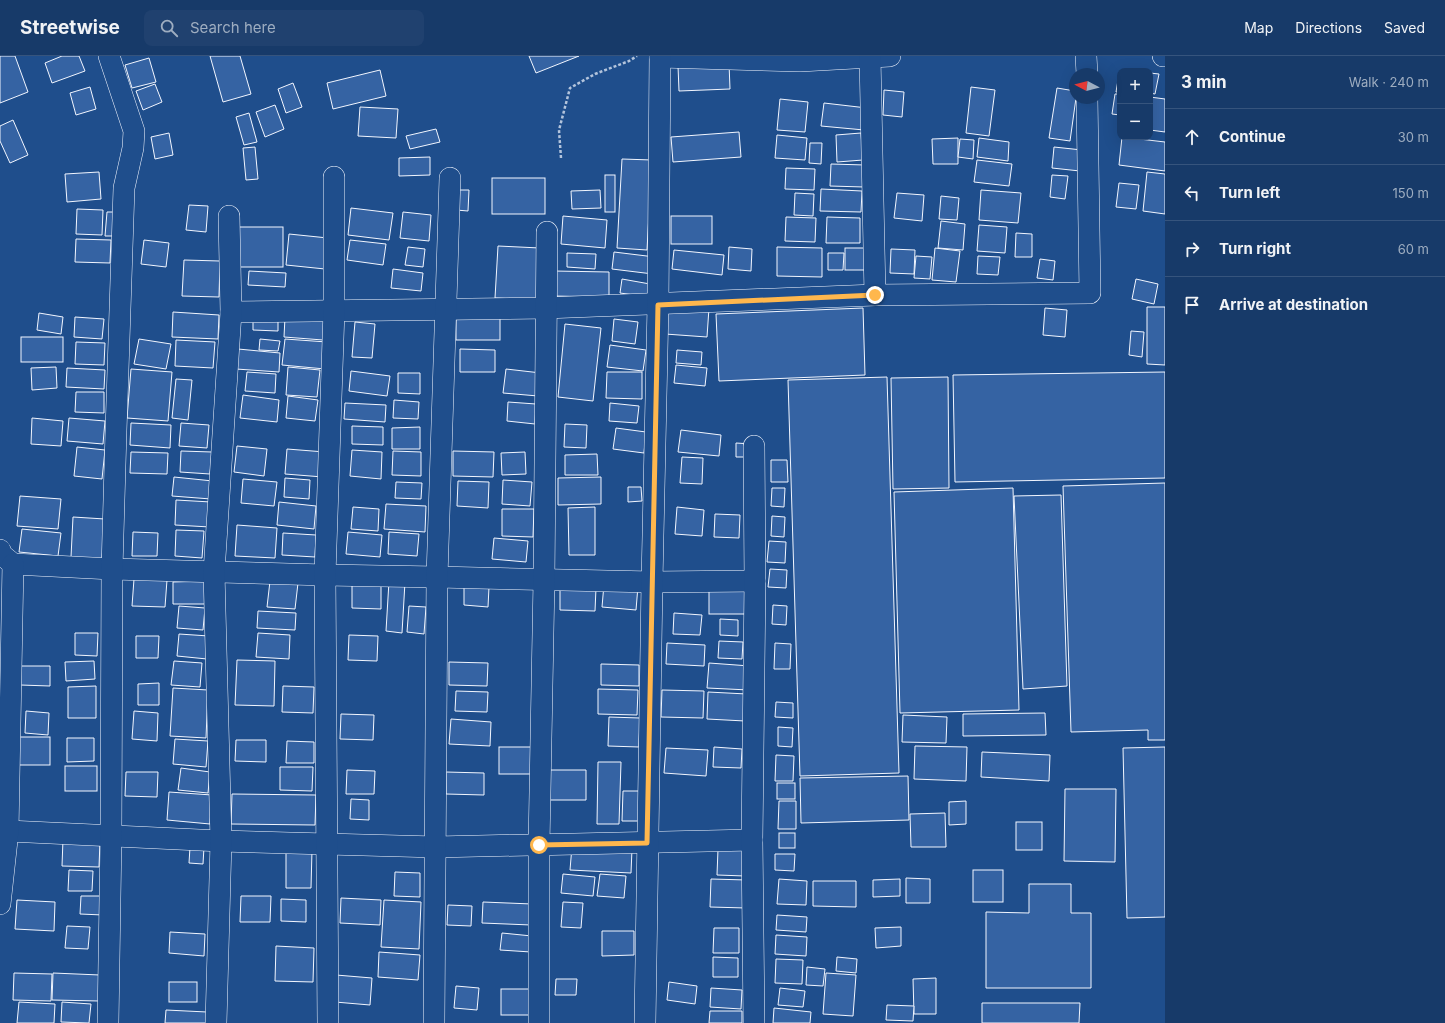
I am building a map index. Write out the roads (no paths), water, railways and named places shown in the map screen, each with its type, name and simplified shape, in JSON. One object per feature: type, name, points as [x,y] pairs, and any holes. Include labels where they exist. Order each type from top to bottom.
[{"type":"street","points":[[108,1023],[111,836],[112,569],[124,188],[134,131],[109,56]]},
{"type":"street","points":[[1086,56],[1087,68]]},
{"type":"street","points":[[645,1023],[647,843],[658,305],[660,57],[800,61],[880,57],[875,295]]},
{"type":"street","points":[[231,312],[545,308],[658,305],[875,295],[1090,293],[1087,104]]},
{"type":"street","points":[[328,1023],[325,575],[334,310],[334,177]]},
{"type":"street","points":[[434,1023],[437,576],[450,178]]},
{"type":"street","points":[[216,1023],[221,841],[214,572],[231,312],[229,216]]},
{"type":"street","points":[[539,1023],[539,845],[544,580],[545,308],[547,232]]},
{"type":"street","points":[[754,446],[755,581],[752,840],[754,1023]]},
{"type":"street","points":[[0,904],[8,832],[7,557],[112,569],[325,575],[437,576],[544,580],[652,582],[755,581]]},
{"type":"street","points":[[8,832],[221,841],[436,847],[752,840]]}]
